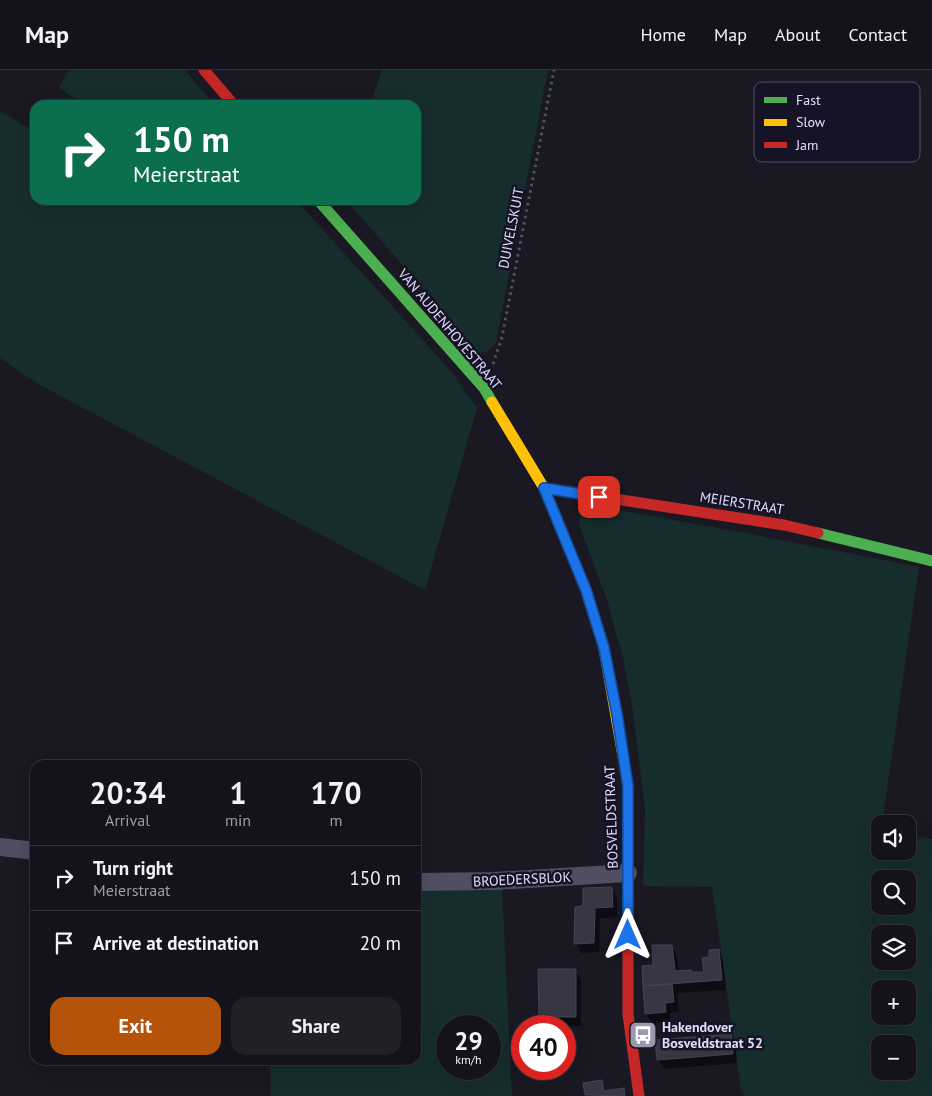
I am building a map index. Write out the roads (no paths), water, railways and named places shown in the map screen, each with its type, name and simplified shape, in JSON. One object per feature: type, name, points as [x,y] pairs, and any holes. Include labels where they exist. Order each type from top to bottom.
[{"type":"street","points":[[204,70],[230,100]]},
{"type":"street","name":"VAN AUDENHOVESTRAAT","points":[[322,205],[484,388],[544,488]]},
{"type":"street","name":"MEIERSTRAAT","points":[[544,488],[784,525],[932,561]]},
{"type":"street","name":"BOSVELDSTRAAT","points":[[544,488],[586,590],[604,648],[617,714],[628,786],[628,1014],[639,1096]]},
{"type":"street","points":[[0,847],[30,850]]},
{"type":"street","name":"BROEDERSBLOK","points":[[421,882],[494,881],[628,873]]},
{"type":"place","name":"Hakendover Bosveldstraat 52","points":[[643,1035]]}]
